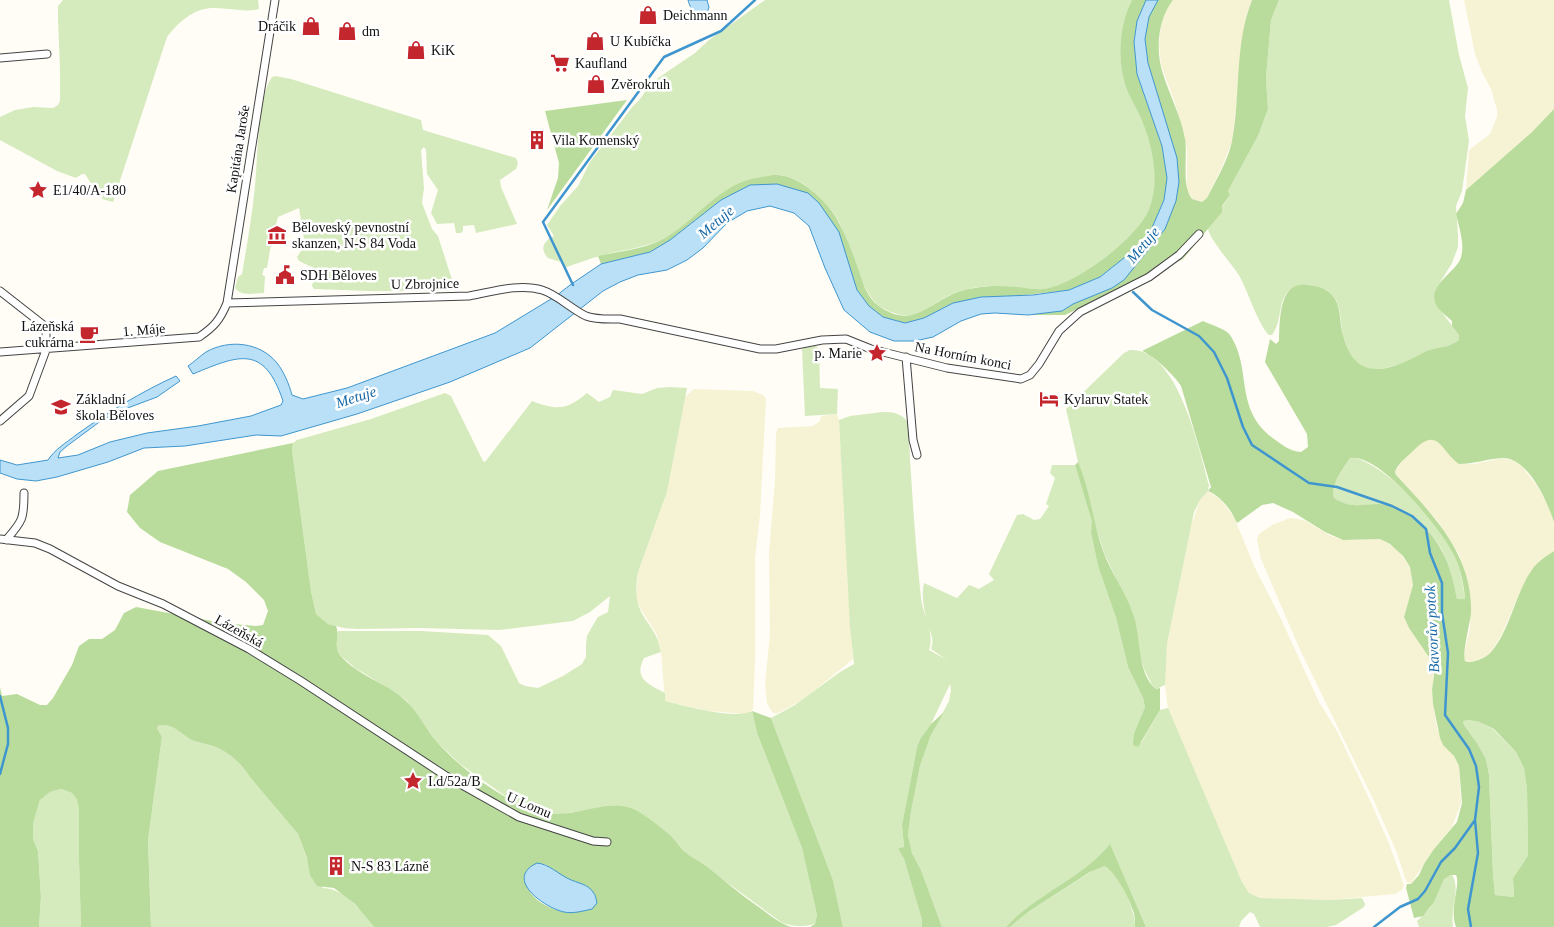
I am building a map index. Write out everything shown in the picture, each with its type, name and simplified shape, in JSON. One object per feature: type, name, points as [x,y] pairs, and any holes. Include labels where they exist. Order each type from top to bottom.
[{"type":"street","name":"Kapitána Jaroše","points":[[227,303],[275,0]]},
{"type":"street","points":[[0,58],[47,54]]},
{"type":"street","name":"Na Horním konci","points":[[585,315],[597,319],[620,319],[760,349],[776,349],[835,339],[846,339],[871,349],[948,368],[1022,379],[1030,375],[1039,364],[1059,331],[1080,312],[1149,277],[1179,255],[1199,234]]},
{"type":"street","name":"U Zbrojnice","points":[[227,303],[469,296],[508,288],[535,288],[549,293],[585,315]]},
{"type":"street","points":[[0,291],[46,327],[46,350],[29,396],[0,421]]},
{"type":"street","name":"1. Máje","points":[[0,352],[199,338],[221,318],[227,303]]},
{"type":"street","name":"Na Horním konci","points":[[906,358],[913,440],[917,455]]},
{"type":"street","name":"Lázeňská","points":[[3,539],[20,524],[23,518],[24,493]]},
{"type":"street","name":"Lázeňská","points":[[3,539],[35,543],[50,549],[118,586],[163,604],[249,649],[446,776]]},
{"type":"street","name":"U Lomu","points":[[446,776],[519,817],[592,841],[607,842]]},
{"type":"shaded area","points":[[1173,0],[1252,0],[1247,13],[1232,142],[1207,198],[1202,202],[1192,199],[1187,190],[1187,150],[1184,135],[1161,65],[1159,45],[1161,26],[1167,7]]},
{"type":"shaded area","points":[[1464,0],[1554,0],[1554,109],[1532,132],[1466,190],[1469,150],[1490,134],[1497,117],[1497,110],[1491,89],[1475,54]]},
{"type":"shaded area","points":[[694,389],[753,391],[766,398],[760,515],[755,558],[753,709],[747,714],[708,711],[665,701],[661,651],[657,635],[640,608],[636,597],[638,572],[667,492],[685,397]]},
{"type":"shaded area","points":[[837,414],[839,420],[853,659],[803,700],[776,714],[772,712],[767,703],[765,683],[770,634],[769,552],[775,481],[776,433],[778,428],[813,426],[820,421],[821,416]]},
{"type":"shaded area","points":[[1432,439],[1439,443],[1459,464],[1474,464],[1502,458],[1517,462],[1537,486],[1549,507],[1554,522],[1554,551],[1531,570],[1502,634],[1492,651],[1487,656],[1469,663],[1463,659],[1470,628],[1470,599],[1459,554],[1436,519],[1395,472],[1420,443]]},
{"type":"shaded area","points":[[1208,491],[1221,500],[1234,517],[1255,568],[1319,702],[1337,731],[1368,796],[1388,841],[1404,885],[1402,890],[1395,894],[1330,900],[1260,898],[1249,893],[1242,882],[1168,710],[1164,678],[1167,644],[1191,526],[1200,500]]},
{"type":"shaded area","points":[[1290,518],[1304,520],[1331,536],[1343,540],[1380,539],[1396,548],[1410,567],[1413,585],[1404,617],[1409,628],[1433,663],[1434,677],[1432,689],[1437,728],[1443,744],[1454,756],[1459,766],[1461,803],[1452,827],[1434,849],[1411,884],[1406,881],[1397,853],[1374,801],[1301,652],[1261,559],[1257,539],[1259,534],[1272,525]]},
{"type":"green space","points":[[63,0],[258,0],[259,9],[212,8],[198,11],[181,22],[167,37],[113,202],[102,199],[103,192],[91,188],[85,174],[76,178],[57,171],[0,140],[0,117],[15,110],[33,107],[53,108],[60,101],[58,6]]},
{"type":"green space","points":[[765,0],[1132,0],[1124,20],[1120,51],[1122,73],[1150,143],[1154,167],[1154,191],[1147,213],[1129,237],[1116,249],[1102,261],[1071,280],[1056,286],[1040,289],[1002,286],[973,288],[950,295],[925,310],[910,315],[892,312],[874,301],[856,268],[838,220],[833,212],[824,201],[806,186],[785,176],[762,177],[747,180],[734,186],[723,192],[684,226],[664,239],[637,248],[596,257],[564,268],[561,262],[548,258],[543,248],[545,243],[554,236],[547,225],[560,206],[578,186],[590,162],[652,82],[695,53],[709,40]]},
{"type":"green space","points":[[1132,0],[1146,0],[1137,21],[1134,42],[1137,74],[1162,146],[1167,178],[1164,200],[1151,230],[1134,250],[1100,277],[1069,290],[953,303],[924,318],[905,323],[883,317],[869,306],[857,290],[848,263],[819,203],[721,200],[670,240],[650,252],[601,264],[598,256],[629,250],[659,241],[685,224],[731,187],[745,181],[777,175],[792,178],[801,183],[830,208],[845,236],[867,292],[874,302],[890,312],[899,315],[916,314],[952,295],[972,288],[998,286],[1043,289],[1056,286],[1071,279],[1103,259],[1132,234],[1149,209],[1152,199],[1155,176],[1152,154],[1142,121],[1122,74],[1120,52],[1122,30]]},
{"type":"green space","points":[[1158,0],[1173,0],[1161,25],[1159,55],[1163,74],[1185,139],[1186,178],[1189,193],[1192,199],[1202,202],[1207,198],[1228,156],[1232,141],[1240,52],[1246,17],[1252,0],[1279,0],[1271,20],[1266,78],[1268,109],[1258,136],[1228,191],[1230,195],[1222,206],[1222,212],[1183,259],[1065,315],[1028,315],[1062,311],[1073,304],[1112,288],[1176,201],[1158,97],[1148,63],[1145,39],[1149,17]]},
{"type":"green space","points":[[1279,0],[1449,0],[1459,55],[1468,88],[1465,116],[1469,141],[1462,191],[1456,206],[1458,247],[1452,263],[1436,289],[1438,307],[1459,335],[1459,340],[1455,343],[1384,368],[1373,369],[1363,367],[1355,361],[1348,350],[1343,335],[1338,304],[1335,299],[1324,289],[1305,285],[1294,288],[1284,297],[1275,330],[1272,335],[1269,335],[1258,317],[1240,277],[1216,245],[1209,232],[1208,228],[1230,195],[1228,191],[1258,136],[1268,109],[1266,78],[1271,20]]},
{"type":"green space","points":[[272,77],[291,79],[421,120],[423,130],[516,158],[518,163],[516,169],[500,180],[501,187],[517,224],[476,233],[474,225],[463,226],[461,233],[456,233],[454,223],[437,224],[431,213],[438,190],[427,174],[426,150],[424,147],[421,150],[424,188],[422,203],[432,229],[438,236],[455,289],[446,291],[369,291],[314,289],[312,286],[316,269],[299,261],[297,257],[305,245],[299,208],[278,217],[267,268],[264,268],[262,275],[265,276],[264,293],[241,293],[235,288],[238,277],[242,274],[252,208],[263,99]]},
{"type":"green space","points":[[627,100],[547,210],[558,178],[559,163],[545,111]]},
{"type":"green space","points":[[1554,109],[1554,522],[1547,503],[1535,482],[1528,472],[1511,460],[1502,458],[1459,464],[1438,442],[1428,440],[1403,460],[1395,472],[1448,536],[1465,572],[1470,592],[1471,613],[1465,646],[1465,661],[1470,662],[1480,659],[1492,651],[1503,633],[1525,580],[1539,562],[1554,551],[1554,927],[1456,927],[1454,905],[1457,884],[1456,875],[1451,875],[1444,879],[1434,902],[1423,916],[1414,918],[1406,888],[1407,884],[1411,884],[1419,875],[1434,849],[1457,822],[1462,803],[1459,766],[1440,738],[1433,704],[1433,663],[1409,628],[1404,617],[1413,585],[1410,567],[1403,556],[1390,544],[1380,539],[1343,540],[1273,503],[1262,505],[1237,523],[1225,504],[1208,491],[1211,487],[1181,386],[1163,366],[1142,351],[1203,321],[1225,331],[1230,335],[1237,348],[1248,402],[1253,415],[1261,427],[1274,439],[1290,449],[1301,452],[1308,447],[1307,434],[1265,362],[1270,339],[1276,344],[1279,341],[1283,304],[1291,289],[1298,285],[1308,285],[1324,289],[1330,293],[1337,304],[1348,349],[1354,359],[1361,365],[1370,368],[1390,367],[1427,351],[1455,343],[1459,340],[1459,335],[1452,326],[1452,321],[1438,308],[1434,294],[1441,282],[1456,266],[1462,255],[1461,237],[1456,214],[1463,203],[1466,190],[1532,132]],"holes":[[[1350,458],[1363,460],[1377,467],[1393,480],[1423,512],[1454,555],[1461,576],[1465,599],[1457,599],[1445,556],[1431,534],[1416,520],[1399,509],[1389,506],[1379,504],[1351,505],[1334,498],[1335,483]],[[1463,721],[1479,722],[1494,729],[1516,752],[1524,768],[1527,789],[1528,856],[1513,878],[1514,897],[1495,895],[1489,775],[1486,759],[1464,725]]]},
{"type":"green space","points":[[816,346],[819,350],[820,388],[838,389],[837,414],[805,416],[802,348]]},
{"type":"green space","points":[[1130,350],[1147,354],[1161,365],[1173,382],[1184,403],[1209,485],[1208,491],[1200,500],[1194,512],[1167,644],[1165,685],[1156,689],[1144,669],[1115,576],[1104,553],[1078,462],[1066,409],[1124,353]]},
{"type":"green space","points":[[657,388],[687,388],[667,492],[638,572],[636,590],[639,607],[657,638],[661,652],[644,658],[640,671],[648,684],[665,693],[665,701],[722,713],[734,714],[752,711],[757,733],[802,848],[817,915],[815,924],[798,926],[781,922],[685,852],[673,838],[614,806],[555,815],[528,809],[515,803],[460,764],[437,742],[406,700],[355,668],[340,655],[337,649],[336,637],[338,631],[421,631],[488,635],[501,646],[519,683],[538,688],[582,664],[586,657],[587,636],[598,617],[608,612],[610,596],[590,612],[573,621],[499,630],[344,628],[328,624],[316,614],[311,591],[292,450],[293,443],[297,440],[371,419],[445,393],[451,396],[485,462],[532,401],[548,406],[561,407],[573,403],[587,393],[599,402],[610,397],[613,390],[642,394]]},
{"type":"green space","points":[[883,412],[897,414],[908,422],[921,598],[926,619],[923,598],[924,583],[957,598],[969,585],[979,589],[994,580],[989,574],[1017,515],[1023,514],[1034,520],[1040,519],[1049,506],[1046,504],[1055,478],[1050,473],[1052,465],[1075,465],[1093,521],[1091,533],[1098,566],[1116,618],[1128,667],[1143,698],[1145,707],[1141,717],[1141,743],[1160,710],[1168,708],[1242,882],[1249,893],[1260,898],[1330,900],[1362,898],[1365,904],[1364,907],[1336,925],[1327,927],[1260,927],[1254,914],[1250,912],[1241,921],[1239,927],[1146,927],[1110,845],[1086,868],[1031,905],[1006,927],[942,927],[921,870],[912,853],[908,835],[920,766],[931,735],[949,701],[950,684],[931,724],[920,739],[917,747],[902,825],[904,847],[899,848],[922,920],[922,927],[843,927],[833,880],[771,718],[795,705],[854,664],[850,627],[839,420],[850,416]],"holes":[[[929,627],[932,639],[931,649],[947,660],[929,650],[931,637]]]},
{"type":"green space","points":[[293,443],[292,450],[311,591],[316,614],[328,624],[336,626],[338,652],[347,662],[405,700],[447,753],[473,775],[502,795],[517,803],[546,813],[570,813],[605,806],[628,807],[639,812],[672,837],[682,849],[746,898],[775,919],[792,927],[374,927],[355,904],[334,888],[317,886],[310,875],[307,858],[298,834],[238,762],[219,748],[189,739],[170,726],[159,725],[157,728],[162,737],[148,840],[151,927],[81,927],[79,809],[77,799],[72,793],[61,789],[50,792],[40,800],[33,824],[33,839],[38,851],[41,897],[39,927],[0,927],[0,687],[2,696],[17,694],[40,705],[47,705],[72,665],[79,646],[89,639],[102,639],[115,630],[124,613],[136,607],[223,623],[256,626],[263,625],[268,611],[264,600],[246,582],[228,569],[160,542],[140,528],[127,512],[130,495],[158,471]],"holes":[[[545,864],[588,887],[592,909],[571,912],[561,911],[543,904],[535,898],[524,880]]]},
{"type":"green space","points":[[1352,457],[1366,462],[1396,483],[1436,526],[1454,554],[1461,576],[1465,599],[1457,600],[1450,569],[1443,552],[1432,536],[1417,521],[1400,510],[1391,507],[1382,505],[1352,505],[1340,502],[1334,498],[1335,483]]},
{"type":"green space","points":[[1078,462],[1086,484],[1103,551],[1134,617],[1140,655],[1146,674],[1156,689],[1160,688],[1160,710],[1138,747],[1133,745],[1134,734],[1145,707],[1143,698],[1128,667],[1116,618],[1098,566],[1091,533],[1092,521],[1075,465]]},
{"type":"green space","points":[[752,711],[771,718],[833,880],[843,927],[810,927],[815,924],[817,915],[802,848],[757,733]]},
{"type":"green space","points":[[944,712],[931,735],[920,766],[908,835],[912,853],[921,870],[942,927],[922,927],[922,920],[904,859],[898,848],[904,847],[902,825],[917,747],[920,739],[931,724]]},
{"type":"green space","points":[[1463,721],[1479,722],[1493,729],[1516,752],[1524,768],[1527,789],[1528,857],[1513,878],[1514,897],[1495,895],[1489,775],[1486,759],[1464,725]]},
{"type":"green space","points":[[159,725],[170,726],[189,739],[219,748],[238,762],[298,834],[309,864],[323,888],[331,889],[346,896],[358,907],[374,927],[151,927],[148,840],[162,737],[157,728]]},
{"type":"green space","points":[[61,789],[72,793],[78,799],[81,927],[39,927],[41,897],[38,851],[33,839],[33,824],[40,800],[50,792]]},
{"type":"green space","points":[[1110,844],[1146,927],[1135,927],[1134,913],[1124,891],[1112,872],[1104,866],[1090,872],[1028,912],[1010,927],[1006,927],[1031,905],[1086,867]]},
{"type":"green space","points":[[1100,866],[1107,866],[1122,885],[1133,912],[1135,927],[1010,927],[1028,912]]},
{"type":"green space","points":[[1452,875],[1456,886],[1453,927],[1419,927],[1417,921],[1430,908],[1444,879]]},
{"type":"water","points":[[688,0],[707,0],[709,7],[707,14],[700,15],[694,12]]},
{"type":"water","name":"Metuje","points":[[1146,0],[1158,0],[1149,17],[1145,39],[1148,63],[1177,158],[1179,182],[1176,201],[1165,229],[1124,280],[1112,288],[1073,304],[1062,311],[1028,315],[981,314],[961,321],[933,337],[915,341],[894,341],[870,332],[844,310],[809,226],[794,213],[770,206],[747,211],[727,223],[703,248],[687,260],[667,270],[638,275],[603,291],[530,348],[450,382],[357,414],[281,436],[256,435],[185,446],[144,448],[108,462],[36,481],[17,479],[0,473],[0,460],[17,465],[48,460],[61,446],[100,418],[176,376],[180,381],[157,397],[102,420],[60,452],[58,458],[78,455],[110,442],[147,433],[251,416],[281,405],[283,401],[276,383],[267,370],[258,362],[248,359],[237,359],[193,374],[188,366],[206,352],[224,345],[234,344],[253,347],[270,356],[280,367],[292,395],[303,399],[347,388],[495,333],[556,296],[601,264],[650,252],[670,240],[721,200],[750,185],[777,184],[808,193],[819,203],[839,232],[857,290],[869,306],[883,317],[905,323],[924,318],[953,303],[981,297],[1033,295],[1069,290],[1100,277],[1134,250],[1151,230],[1164,200],[1167,178],[1162,146],[1137,74],[1134,42],[1137,21]]},
{"type":"water","points":[[537,863],[546,865],[569,879],[591,889],[597,903],[592,909],[571,913],[556,909],[538,899],[531,892],[524,877],[528,870]]},
{"type":"waterway","points":[[573,285],[543,222],[664,57],[721,31],[755,0]]},
{"type":"waterway","name":"Bavorův potok","points":[[1133,292],[1152,310],[1199,336],[1214,352],[1227,378],[1243,427],[1252,445],[1309,483],[1337,487],[1392,506],[1412,516],[1426,529],[1430,553],[1442,583],[1442,613],[1448,653],[1445,715],[1469,749],[1476,766],[1479,787],[1475,820],[1455,848],[1441,862],[1425,891],[1418,899],[1400,907],[1374,927]]},
{"type":"waterway","points":[[0,696],[8,728],[8,744],[0,774]]},
{"type":"waterway","points":[[1471,927],[1468,909],[1478,853],[1475,820]]},
{"type":"place","name":"Deichmann","points":[[648,15]]},
{"type":"place","name":"Dráčik","points":[[311,26]]},
{"type":"place","name":"dm","points":[[347,31]]},
{"type":"place","name":"U Kubíčka","points":[[595,41]]},
{"type":"place","name":"KiK","points":[[416,50]]},
{"type":"place","name":"Kaufland","points":[[560,63]]},
{"type":"place","name":"Zvěrokruh","points":[[596,84]]},
{"type":"place","name":"Vila Komenský","points":[[537,140]]},
{"type":"place","name":"E1/40/A-180","points":[[38,190]]},
{"type":"place","name":"Běloveský pevnostní skanzen, N-S 84 Voda","points":[[277,235]]},
{"type":"place","name":"SDH Běloves","points":[[285,275]]},
{"type":"place","name":"Lázeňská cukrárna","points":[[89,334]]},
{"type":"place","name":"p. Marie","points":[[877,353]]},
{"type":"place","name":"Kylaruv Statek","points":[[1049,399]]},
{"type":"place","name":"Základní škola Běloves","points":[[61,407]]},
{"type":"place","name":"I.d/52a/B","points":[[413,781]]},
{"type":"place","name":"N-S 83 Lázně","points":[[336,866]]}]
